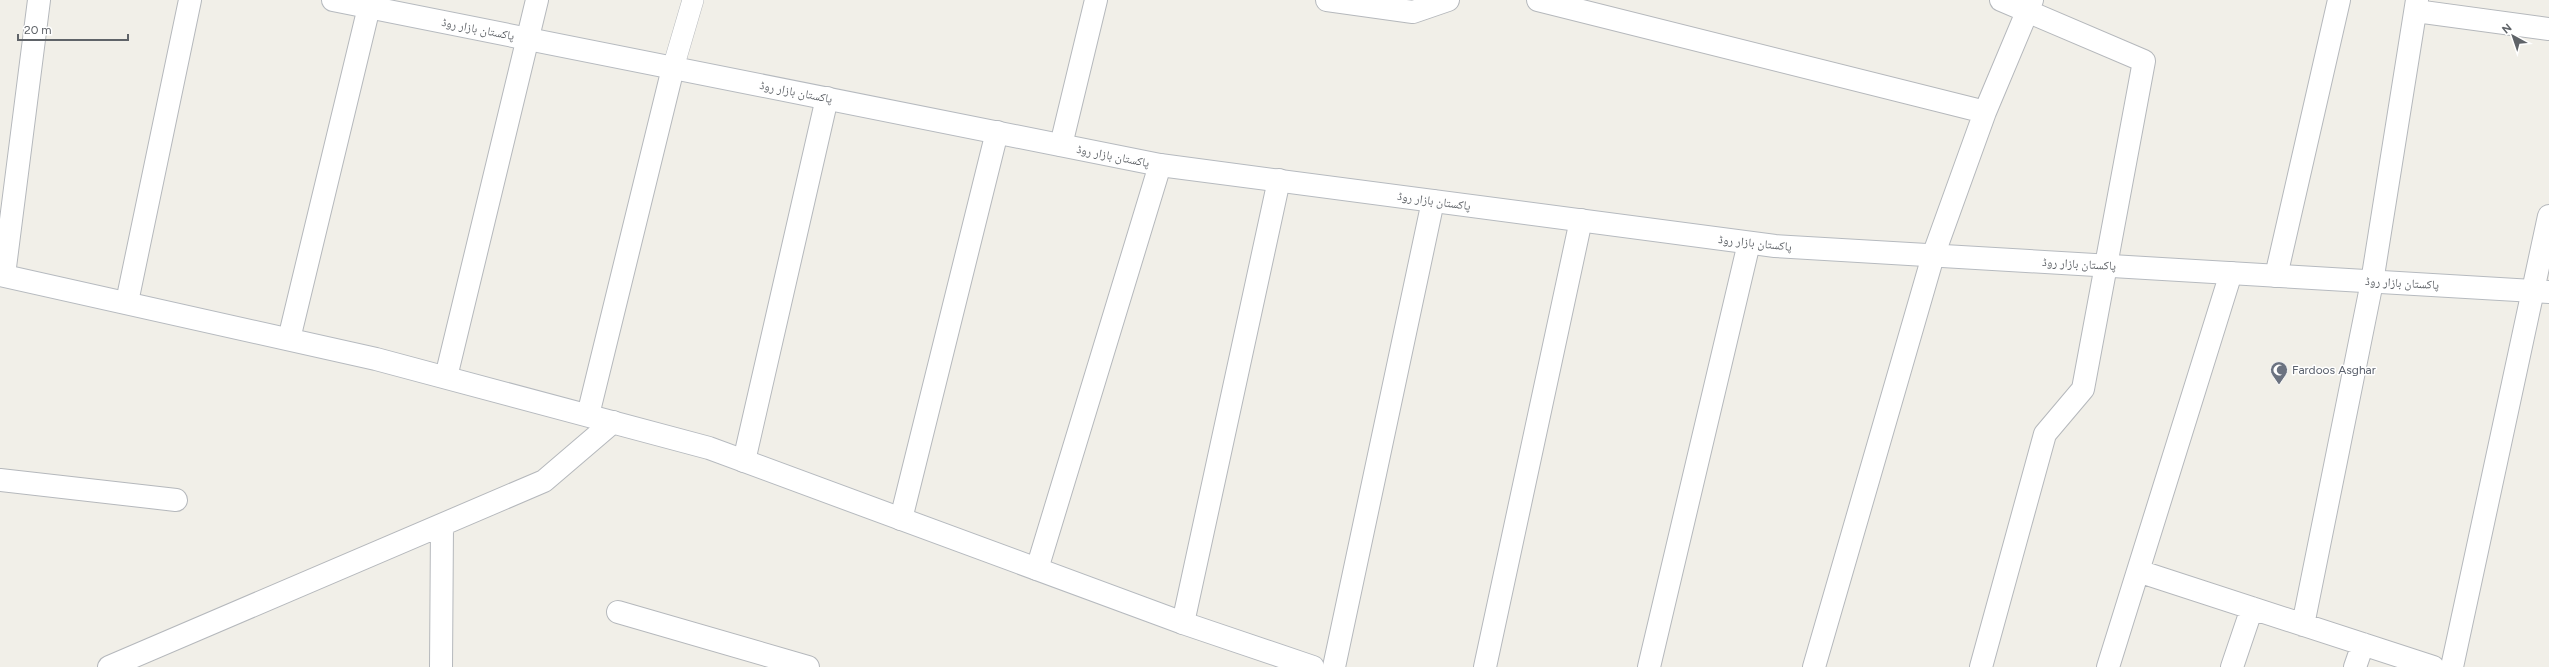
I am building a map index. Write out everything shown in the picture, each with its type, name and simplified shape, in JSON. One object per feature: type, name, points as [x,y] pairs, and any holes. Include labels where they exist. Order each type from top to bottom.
[{"type":"street","points":[[38,0],[2,275],[289,339],[446,377],[709,448],[1184,623],[1312,667]]},
{"type":"street","points":[[127,302],[190,0]]},
{"type":"street","name":"پاکستان بازار روڈ","points":[[333,0],[1160,165],[1749,243],[1933,256],[2541,292]]},
{"type":"street","points":[[446,377],[537,0]]},
{"type":"street","points":[[1061,145],[1096,0]]},
{"type":"street","points":[[1327,0],[1413,12],[1448,0]]},
{"type":"street","points":[[1538,0],[1985,112]]},
{"type":"street","points":[[1981,667],[2045,434],[2083,389],[2144,61],[2030,6],[2001,0]]},
{"type":"street","points":[[2276,276],[2339,0]]},
{"type":"street","points":[[2303,625],[2372,282],[2416,5],[2549,29]]},
{"type":"street","points":[[1814,667],[1933,256],[1985,112],[2030,6]]},
{"type":"street","points":[[289,339],[369,7]]},
{"type":"street","points":[[588,415],[673,68]]},
{"type":"street","points":[[744,461],[827,98]]},
{"type":"street","points":[[901,519],[997,132]]},
{"type":"street","points":[[1037,569],[1160,165]]},
{"type":"street","points":[[1184,623],[1279,180]]},
{"type":"street","points":[[1334,667],[1433,201]]},
{"type":"street","points":[[2452,667],[2541,292],[2549,216]]},
{"type":"street","points":[[1485,667],[1581,220]]},
{"type":"street","points":[[1649,667],[1749,243]]},
{"type":"street","points":[[2108,667],[2231,273]]},
{"type":"street","points":[[109,667],[544,481],[613,422]]},
{"type":"street","points":[[0,480],[176,500]]},
{"type":"street","points":[[441,667],[442,525]]},
{"type":"street","points":[[2138,571],[2433,667]]},
{"type":"street","points":[[2232,667],[2252,608]]},
{"type":"street","points":[[618,612],[808,667]]},
{"type":"street","points":[[2355,667],[2363,644]]},
{"type":"lane","points":[[673,68],[693,0]]},
{"type":"place","name":"Fardoos Asghar","points":[[2279,385]]}]
